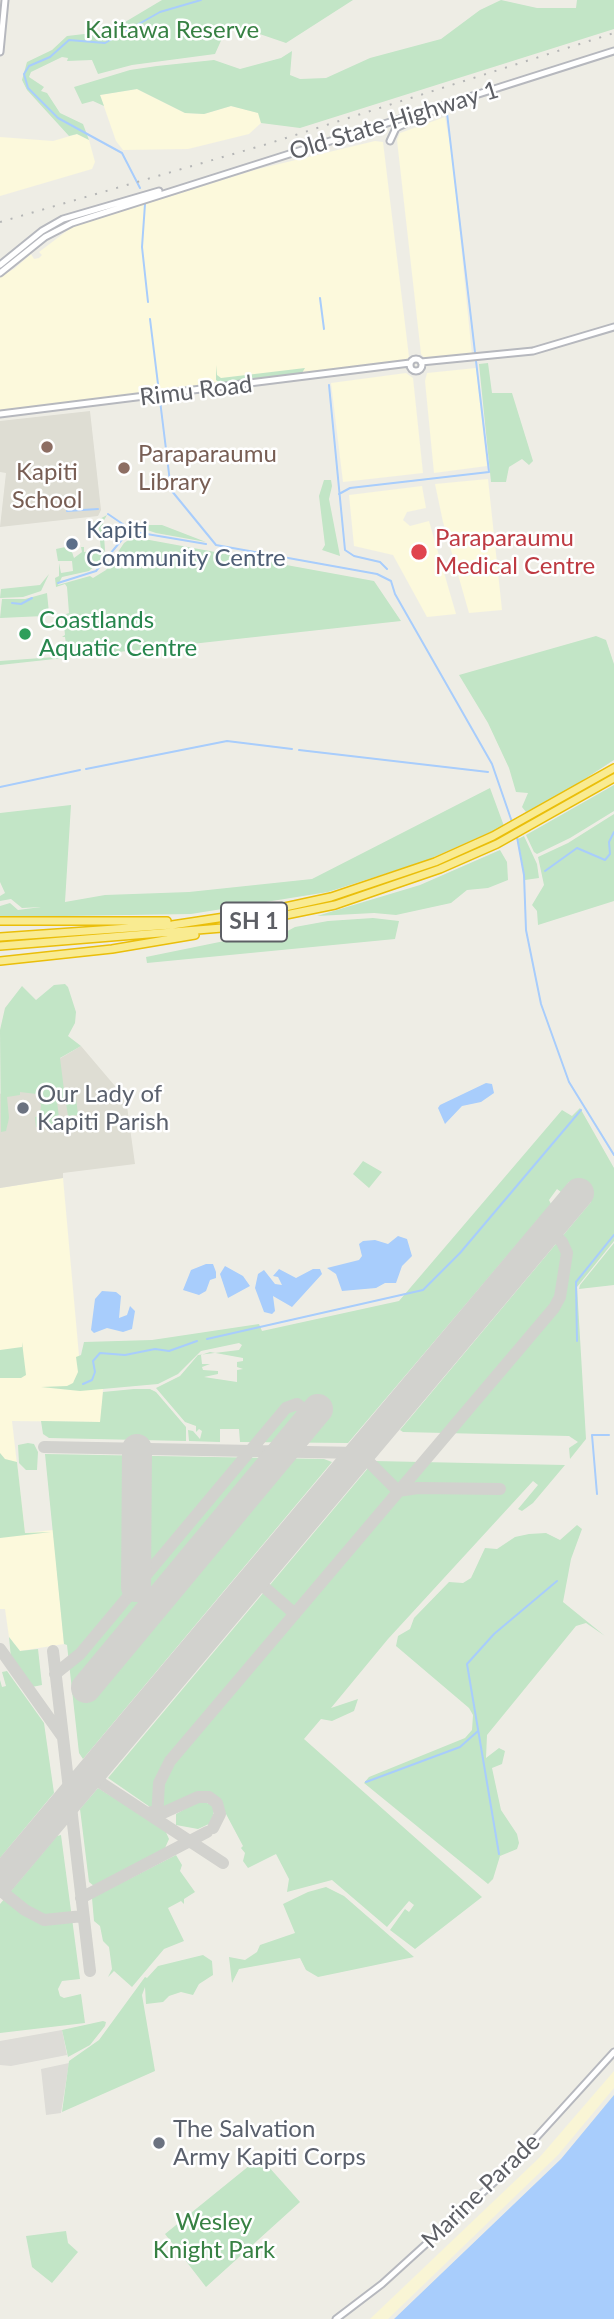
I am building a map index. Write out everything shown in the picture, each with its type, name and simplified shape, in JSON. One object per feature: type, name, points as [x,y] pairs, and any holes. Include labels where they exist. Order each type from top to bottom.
[{"type":"highway","name":"SH 1","points":[[0,946],[222,928],[286,916],[379,891],[495,840],[614,768]]},
{"type":"highway","name":"SH 1","points":[[0,937],[206,921],[331,897],[539,823],[614,778]]},
{"type":"highway","points":[[0,921],[206,921]]},
{"type":"highway","points":[[0,961],[112,949],[222,928]]},
{"type":"main road","points":[[0,52],[5,0]]},
{"type":"main road","name":"Old State Highway 1","points":[[0,265],[52,225],[614,51]]},
{"type":"main road","points":[[390,141],[396,128],[427,116],[445,105]]},
{"type":"main road","name":"Old State Highway 1","points":[[0,273],[45,237],[143,198]]},
{"type":"main road","points":[[422,365],[415,359],[410,366],[417,372],[422,365],[533,351],[614,327]]},
{"type":"main road","name":"Rimu Road","points":[[0,414],[410,366]]},
{"type":"main road","name":"Marine Parade","points":[[336,2319],[382,2284],[497,2180],[614,2052]]},
{"type":"shaded area","points":[[137,89],[185,113],[204,114],[231,106],[259,113],[261,123],[249,134],[188,149],[123,150],[116,141],[100,95]]},
{"type":"shaded area","points":[[445,117],[452,155],[472,355],[426,360],[421,354],[397,140],[400,133]]},
{"type":"shaded area","points":[[77,134],[89,140],[95,162],[92,169],[0,196],[0,137],[53,141]]},
{"type":"shaded area","points":[[375,141],[383,142],[409,357],[402,363],[0,413],[0,276],[14,269],[31,254],[34,259],[39,258],[42,255],[39,252],[72,227],[258,169]]},
{"type":"shaded area","points":[[476,368],[487,466],[434,473],[425,381],[427,373]]},
{"type":"shaded area","points":[[406,373],[413,378],[423,473],[343,482],[331,383]]},
{"type":"shaded area","name":"Kapiti School","points":[[90,411],[101,510],[98,516],[0,527],[6,473],[0,472],[0,421]]},
{"type":"shaded area","points":[[488,479],[502,610],[469,613],[435,484]]},
{"type":"shaded area","points":[[422,486],[426,508],[407,512],[403,520],[410,526],[429,521],[456,614],[427,617],[393,555],[354,546],[349,495]]},
{"type":"shaded area","points":[[81,1046],[126,1099],[135,1164],[63,1173],[63,1178],[0,1188],[0,1094]]},
{"type":"shaded area","points":[[63,1178],[82,1389],[103,1389],[101,1422],[12,1421],[25,1533],[53,1530],[64,1644],[20,1651],[9,1637],[5,1609],[0,1609],[0,1188]]},
{"type":"shaded area","points":[[62,2030],[67,2055],[11,2066],[0,2065],[0,2041]]},
{"type":"shaded area","points":[[69,2063],[61,2113],[46,2115],[41,2069]]},
{"type":"green space","name":"Kaitawa Reserve","points":[[162,0],[353,0],[286,43],[248,30],[236,29],[224,34],[215,54],[132,65],[98,74],[92,60],[67,61],[68,58],[62,57],[31,72],[29,77],[44,87],[41,91],[47,93],[60,113],[83,124],[89,140],[77,134],[69,136],[27,90],[22,80],[27,62],[52,50],[67,36],[110,31]]},
{"type":"green space","points":[[501,0],[537,8],[576,8],[577,0],[614,0],[614,29],[300,128],[261,123],[258,113],[231,106],[204,114],[185,113],[137,89],[100,95],[104,106],[93,101],[82,104],[74,87],[130,70],[157,66],[214,60],[240,69],[281,58],[292,51],[290,75],[300,79],[326,78],[370,58],[441,39],[480,10]]},
{"type":"green space","points":[[488,363],[492,393],[512,393],[533,461],[529,465],[522,459],[509,467],[506,482],[491,482],[479,364]]},
{"type":"green space","points":[[216,365],[217,375],[221,378],[305,368],[302,373],[220,383],[216,380]]},
{"type":"green space","points":[[324,480],[331,480],[329,499],[340,556],[322,550],[325,545],[319,496]]},
{"type":"green space","points":[[107,515],[103,522],[105,550],[101,560],[89,571],[62,577],[58,585],[90,576],[93,578],[106,570],[124,543],[133,537],[374,581],[401,621],[0,665],[0,661],[55,657],[61,653],[66,644],[65,637],[62,637],[65,635],[63,615],[69,613],[67,587],[65,584],[56,587],[55,578],[59,576],[59,563],[61,573],[73,571],[72,561],[58,561],[56,549],[70,546],[74,558],[82,552],[81,547],[84,547],[84,552],[101,550],[98,522],[94,522]]},
{"type":"green space","points":[[149,525],[162,525],[206,542],[156,533],[147,530]]},
{"type":"green space","points":[[49,574],[41,591],[23,597],[0,598],[1,589],[40,585]]},
{"type":"green space","points":[[47,593],[49,613],[44,616],[0,618],[2,599],[25,599]]},
{"type":"green space","points":[[596,636],[606,640],[614,664],[614,760],[560,795],[526,812],[522,807],[528,793],[516,792],[509,768],[488,723],[459,675]]},
{"type":"green space","points":[[614,785],[614,811],[570,838],[537,854],[534,852],[526,835]]},
{"type":"green space","points":[[490,788],[504,826],[425,861],[328,892],[191,914],[0,917],[0,906],[10,903],[18,910],[41,907],[22,908],[11,899],[0,901],[0,896],[5,893],[0,882],[0,813],[71,805],[65,902],[105,895],[189,892],[312,879]]},
{"type":"green space","points":[[614,814],[614,901],[538,925],[537,911],[532,905],[544,885],[538,857],[568,843]]},
{"type":"green space","points":[[524,836],[537,864],[539,878],[525,880],[518,839]]},
{"type":"green space","points":[[500,850],[507,862],[508,880],[488,888],[467,890],[451,903],[396,915],[374,913],[317,916],[420,885]]},
{"type":"green space","points":[[373,918],[399,921],[395,939],[147,963],[146,957],[244,937],[282,934],[295,927],[328,921]]},
{"type":"green space","points":[[65,984],[68,987],[76,1012],[75,1023],[68,1036],[81,1046],[60,1058],[65,1098],[55,1100],[76,1098],[78,1115],[68,1116],[66,1103],[57,1102],[59,1117],[55,1118],[56,1125],[36,1127],[35,1117],[40,1116],[41,1105],[37,1094],[20,1092],[20,1095],[7,1097],[9,1118],[6,1131],[1,1132],[0,1030],[5,1008],[22,986],[36,1000],[54,985]]},
{"type":"green space","points":[[580,1108],[614,1168],[614,1241],[577,1287],[586,1439],[570,1459],[569,1448],[578,1442],[569,1436],[400,1430],[591,1202],[569,1182],[561,1192],[557,1189],[549,1200],[551,1204],[348,1443],[240,1442],[239,1429],[220,1429],[220,1442],[189,1441],[188,1430],[193,1431],[200,1439],[202,1431],[199,1429],[196,1432],[196,1426],[185,1422],[156,1388],[180,1376],[198,1355],[203,1354],[202,1364],[210,1364],[202,1367],[203,1370],[218,1371],[218,1374],[204,1377],[237,1382],[237,1370],[243,1369],[237,1367],[237,1362],[243,1361],[243,1358],[215,1353],[239,1350],[242,1345],[239,1343],[201,1351],[178,1374],[158,1384],[80,1391],[41,1387],[67,1386],[73,1383],[78,1372],[76,1357],[81,1355],[84,1342],[152,1340],[259,1324],[262,1331],[399,1301],[562,1110],[572,1116]]},
{"type":"green space","points":[[363,1161],[382,1172],[369,1188],[353,1174]]},
{"type":"green space","points":[[614,1243],[614,1285],[579,1289],[580,1285]]},
{"type":"green space","points":[[22,1342],[26,1375],[21,1378],[0,1378],[0,1350],[22,1347]]},
{"type":"green space","points":[[150,1389],[156,1392],[186,1427],[186,1441],[49,1438],[43,1434],[41,1421],[100,1422],[103,1392]]},
{"type":"green space","points":[[34,1444],[38,1452],[37,1470],[26,1470],[19,1463],[18,1445]]},
{"type":"green space","points":[[0,1453],[5,1459],[17,1462],[25,1533],[51,1532],[0,1538]]},
{"type":"green space","points":[[45,1454],[324,1459],[332,1462],[83,1759],[79,1753],[67,1645],[64,1644]]},
{"type":"green space","points":[[374,1461],[565,1465],[533,1503],[522,1511],[518,1509],[538,1485],[533,1481],[388,1639],[331,1708],[358,1699],[354,1711],[332,1721],[321,1719],[304,1739],[482,1897],[415,1949],[390,1930],[405,1909],[409,1912],[414,1905],[409,1901],[387,1927],[332,1880],[287,1892],[289,1879],[276,1854],[248,1868],[243,1861],[243,1846],[217,1797],[202,1792],[166,1807],[150,1807],[108,1778]]},
{"type":"green space","points":[[577,1525],[582,1529],[571,1559],[563,1602],[605,1636],[586,1623],[576,1626],[487,1735],[486,1758],[499,1748],[505,1751],[502,1764],[492,1768],[501,1810],[517,1834],[519,1843],[517,1849],[500,1856],[493,1879],[488,1884],[364,1783],[369,1777],[465,1738],[472,1730],[473,1715],[469,1708],[396,1646],[398,1636],[410,1629],[414,1618],[449,1582],[463,1583],[471,1578],[485,1548],[497,1549],[515,1537],[529,1534],[546,1533],[560,1540]]},
{"type":"green space","points":[[9,1637],[20,1651],[38,1649],[42,1685],[32,1687],[11,1658]]},
{"type":"green space","points":[[7,1671],[44,1723],[54,1793],[0,1858],[0,1680],[2,1687],[6,1686],[2,1672]]},
{"type":"green space","points":[[98,1788],[165,1830],[169,1839],[165,1848],[94,1886],[89,1882],[80,1809]]},
{"type":"green space","points":[[201,1800],[215,1807],[211,1823],[198,1829],[176,1825],[176,1814]]},
{"type":"green space","points":[[61,1835],[80,1979],[62,1981],[58,1989],[60,1996],[64,1998],[81,1994],[85,2023],[0,2033],[0,1904],[57,1836]]},
{"type":"green space","points":[[176,1855],[182,1865],[180,1871],[195,1892],[184,1899],[184,1904],[181,1901],[168,1908],[184,1941],[164,1949],[132,1987],[114,1971],[108,1977],[112,1969],[109,1947],[103,1941],[100,1926],[94,1921],[92,1898]]},
{"type":"green space","points":[[326,1887],[344,1896],[414,1957],[318,1977],[306,1970],[300,1958],[239,1969],[232,1983],[229,1957],[245,1960],[257,1952],[260,1945],[295,1933],[283,1904]]},
{"type":"green space","points":[[203,1955],[212,1961],[213,1975],[199,1984],[193,1995],[181,1992],[169,1996],[163,2002],[146,2004],[145,1987],[142,1995],[155,2071],[62,2112],[69,2061],[99,2040],[145,1977],[158,1966]]},
{"type":"green space","points":[[106,2022],[105,2026],[90,2045],[68,2057],[62,2030]]},
{"type":"green space","name":"Wesley Knight Park","points":[[260,2157],[300,2202],[206,2287],[165,2234]]},
{"type":"green space","points":[[66,2231],[68,2243],[78,2252],[52,2283],[32,2267],[26,2236]]},
{"type":"sand","points":[[614,2071],[614,2088],[558,2155],[388,2319],[370,2319],[539,2158]]},
{"type":"water","points":[[486,1083],[492,1084],[494,1093],[481,1102],[462,1106],[445,1124],[438,1108],[440,1105]]},
{"type":"water","points":[[398,1236],[407,1239],[412,1256],[402,1266],[396,1283],[342,1291],[336,1274],[327,1268],[359,1260],[362,1256],[359,1244],[363,1241],[375,1240],[388,1244]]},
{"type":"water","points":[[213,1264],[216,1278],[210,1280],[206,1291],[199,1295],[183,1290],[191,1270]]},
{"type":"water","points":[[225,1266],[243,1276],[250,1286],[228,1298],[220,1274]]},
{"type":"water","points":[[279,1269],[296,1278],[313,1269],[320,1269],[322,1274],[292,1307],[273,1296],[275,1311],[272,1314],[264,1312],[255,1288],[258,1274],[264,1270],[275,1284],[282,1285],[278,1277],[273,1276]]},
{"type":"water","points":[[102,1291],[116,1292],[121,1296],[119,1318],[127,1315],[130,1306],[135,1311],[132,1329],[123,1332],[107,1328],[94,1333],[91,1330],[95,1299]]},
{"type":"water","points":[[614,2095],[614,2319],[394,2319],[561,2159]]},
{"type":"waterway","points":[[140,188],[122,153],[58,118],[28,88],[24,74],[29,66],[50,57],[69,40],[105,43],[160,12],[201,0]]},
{"type":"waterway","points":[[339,494],[350,488],[489,472],[447,113]]},
{"type":"waterway","points":[[145,204],[142,247],[148,302]]},
{"type":"waterway","points":[[320,298],[324,329]]},
{"type":"waterway","points":[[150,319],[171,490],[216,545],[377,574],[391,581],[395,594],[492,764],[512,822]]},
{"type":"waterway","points":[[329,385],[345,550],[354,556],[380,562],[387,569]]},
{"type":"waterway","points":[[67,511],[98,509]]},
{"type":"waterway","points":[[108,514],[130,529]]},
{"type":"waterway","points":[[58,583],[96,571],[129,531],[206,544]]},
{"type":"waterway","points":[[12,603],[21,604],[32,598]]},
{"type":"waterway","points":[[86,769],[227,741],[292,749]]},
{"type":"waterway","points":[[299,750],[488,772]]},
{"type":"waterway","points":[[0,787],[80,770]]},
{"type":"waterway","points":[[545,871],[577,848],[605,860],[610,854],[609,842],[614,832]]},
{"type":"waterway","points":[[517,837],[524,875],[526,930],[541,1004],[569,1082],[614,1155]]},
{"type":"waterway","points":[[207,1339],[423,1290],[460,1253],[581,1110]]},
{"type":"waterway","points":[[577,1341],[576,1282],[614,1235]]},
{"type":"waterway","points":[[83,1384],[92,1380],[95,1372],[93,1361],[100,1353],[125,1355],[155,1349],[169,1351],[197,1341]]},
{"type":"waterway","points":[[597,1494],[592,1435],[609,1435]]},
{"type":"waterway","points":[[499,1854],[467,1664],[494,1634],[557,1581]]},
{"type":"waterway","points":[[366,1782],[460,1747],[478,1731]]},
{"type":"taxiway","points":[[157,1819],[159,1783],[170,1761],[554,1308],[560,1297],[567,1253],[562,1242],[548,1229]]},
{"type":"taxiway","points":[[55,1674],[80,1654],[286,1408],[297,1404],[312,1416]]},
{"type":"taxiway","points":[[44,1447],[360,1453],[398,1491],[418,1488],[500,1489]]},
{"type":"taxiway","points":[[255,1579],[295,1614]]},
{"type":"taxiway","points":[[0,1649],[62,1736]]},
{"type":"taxiway","points":[[53,1651],[90,1971]]},
{"type":"taxiway","points":[[89,1775],[223,1863]]},
{"type":"taxiway","points":[[151,1812],[165,1812],[198,1797],[209,1797],[217,1803],[220,1814],[213,1828]]},
{"type":"taxiway","points":[[81,1898],[207,1832]]},
{"type":"taxiway","points":[[0,1890],[25,1910],[44,1920],[83,1916]]},
{"type":"runway","points":[[0,1881],[579,1193]]},
{"type":"runway","points":[[86,1688],[318,1409]]},
{"type":"runway","points":[[136,1587],[137,1449]]},
{"type":"railway","points":[[0,222],[264,145],[614,33]]},
{"type":"place","name":"Kapiti School","points":[[47,447]]},
{"type":"place","name":"Paraparaumu Library","points":[[124,468]]},
{"type":"place","name":"Kapiti Community Centre","points":[[72,544]]},
{"type":"place","name":"Paraparaumu Medical Centre","points":[[419,552]]},
{"type":"place","name":"Coastlands Aquatic Centre","points":[[25,634]]},
{"type":"place","name":"Our Lady of Kapiti Parish","points":[[23,1108]]},
{"type":"place","name":"The Salvation Army Kapiti Corps","points":[[159,2143]]}]
